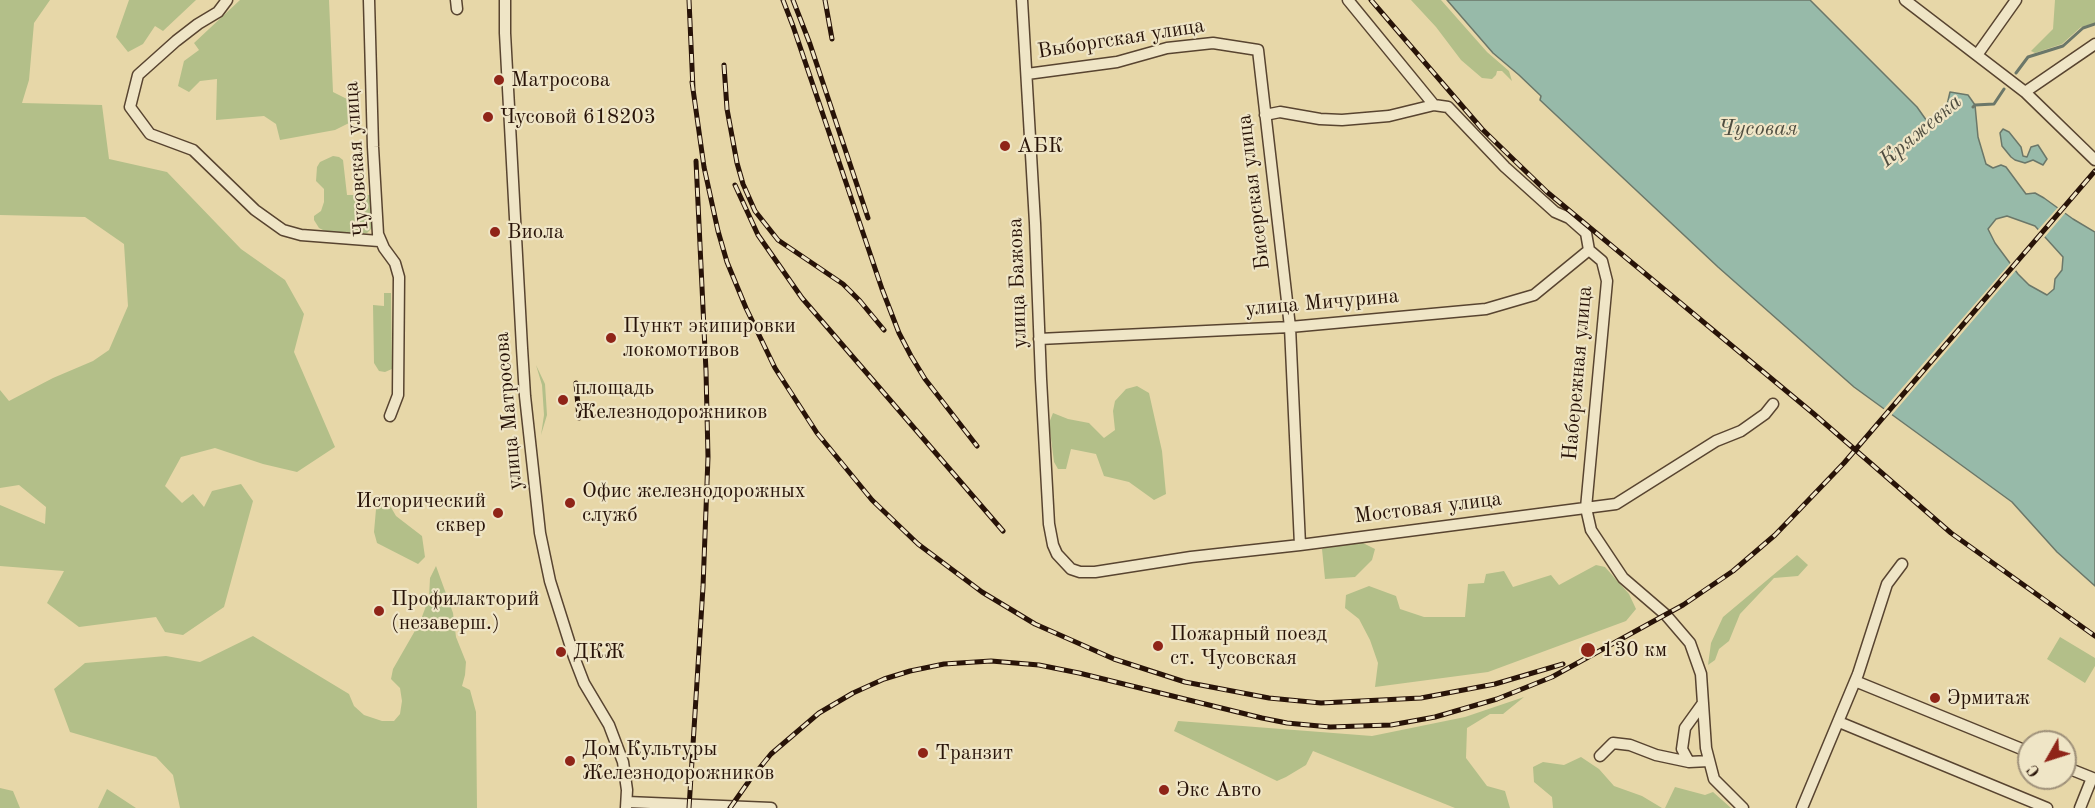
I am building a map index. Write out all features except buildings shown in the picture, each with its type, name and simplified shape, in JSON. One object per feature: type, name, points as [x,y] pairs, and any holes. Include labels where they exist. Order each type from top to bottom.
[{"type":"street","points":[[227,0],[218,12],[176,40],[138,75],[130,107],[150,134],[193,150],[255,210],[283,230],[292,234],[379,241]]},
{"type":"street","name":"Чусовская улица","points":[[369,0],[372,147],[379,241],[395,263],[399,277],[398,395],[390,416]]},
{"type":"street","name":"улица Матросова","points":[[505,0],[505,42],[523,367],[540,533],[550,581],[574,657],[584,682],[609,725],[621,756],[626,773],[627,805]]},
{"type":"street","name":"улица Бажова","points":[[1022,0],[1050,524],[1053,545],[1063,562]]},
{"type":"street","name":"Набережная улица","points":[[1348,0],[1434,105],[1448,107],[1505,167],[1555,212],[1569,218],[1586,233],[1588,250],[1602,261],[1607,281],[1586,508],[1591,530],[1623,578],[1666,615],[1690,643],[1701,674],[1706,748],[1714,779],[1743,808]]},
{"type":"street","points":[[1905,0],[2025,92],[2095,160]]},
{"type":"street","points":[[1977,55],[2016,0]]},
{"type":"street","name":"Выборгская улица","points":[[1027,74],[1117,62],[1167,48],[1201,44],[1213,43],[1258,50]]},
{"type":"street","points":[[2025,92],[2095,44]]},
{"type":"street","name":"Бисерская улица","points":[[1258,50],[1290,327],[1300,545]]},
{"type":"street","points":[[1265,115],[1281,112],[1320,120],[1342,120],[1389,116],[1434,105]]},
{"type":"street","name":"улица Мичурина","points":[[1039,339],[1290,327],[1486,309],[1534,295],[1588,250]]},
{"type":"street","name":"Мостовая улица","points":[[1063,562],[1074,570],[1092,573],[1191,557],[1616,504],[1716,441],[1741,431],[1765,414],[1773,404]]},
{"type":"street","points":[[1802,808],[1856,681],[1887,584],[1902,564]]},
{"type":"street","points":[[1856,681],[2017,747]]},
{"type":"street","points":[[1689,762],[1682,749],[1685,728],[1703,703]]},
{"type":"street","points":[[1839,722],[2047,808]]},
{"type":"street","points":[[1600,756],[1613,743],[1630,745],[1656,755],[1689,762],[1709,761]]},
{"type":"street","points":[[2077,772],[2094,779],[2080,808]]},
{"type":"street","points":[[627,805],[771,808]]},
{"type":"green space","points":[[0,0],[50,0],[34,23],[29,80],[22,103],[102,105],[109,159],[167,172],[241,249],[285,280],[304,314],[294,352],[335,447],[297,472],[263,464],[215,448],[181,457],[165,486],[182,503],[193,494],[204,507],[212,491],[241,484],[253,501],[224,607],[183,635],[165,632],[156,617],[79,627],[47,603],[64,571],[0,566],[0,505],[45,524],[46,507],[19,485],[0,488],[0,390],[9,401],[53,378],[93,361],[109,350],[128,306],[124,244],[85,217],[0,215]]},
{"type":"green space","points":[[129,0],[196,0],[163,31],[155,26],[143,44],[128,52],[116,37]]},
{"type":"green space","points":[[240,0],[329,0],[333,92],[347,99],[349,123],[335,130],[280,140],[276,124],[264,116],[216,120],[217,79],[200,81],[189,92],[178,86],[184,61],[199,50],[194,43]]},
{"type":"green space","points":[[1411,0],[1441,0],[1487,52],[1509,71],[1512,81],[1502,71],[1497,71],[1492,79],[1482,78],[1461,60],[1436,27]]},
{"type":"green space","points":[[2055,0],[2095,0],[2095,23],[2081,27],[2062,44],[2035,53],[2031,51],[2053,29]]},
{"type":"green space","points":[[333,156],[343,160],[347,195],[371,195],[374,226],[367,233],[325,231],[319,228],[314,220],[314,216],[321,211],[324,202],[324,189],[316,181],[317,167],[320,162]]},
{"type":"green space","points":[[384,293],[391,293],[392,369],[385,372],[379,371],[374,363],[373,305],[384,306]]},
{"type":"green space","points":[[536,365],[545,384],[547,415],[541,435],[544,415],[542,385]]},
{"type":"green space","points":[[1137,386],[1149,393],[1162,451],[1166,494],[1154,500],[1129,482],[1104,476],[1096,454],[1071,449],[1066,469],[1058,469],[1054,462],[1049,423],[1053,413],[1089,423],[1104,438],[1115,430],[1113,411],[1115,401],[1126,389]]},
{"type":"green space","points":[[385,497],[396,516],[422,536],[425,557],[418,564],[377,543],[374,532],[377,498]]},
{"type":"green space","points":[[1361,542],[1375,549],[1372,560],[1355,577],[1325,579],[1322,549]]},
{"type":"green space","points":[[1797,555],[1808,565],[1798,576],[1774,578],[1740,614],[1729,641],[1719,649],[1715,660],[1708,665],[1711,643],[1723,617]]},
{"type":"green space","points":[[1596,565],[1605,567],[1629,594],[1636,609],[1626,621],[1488,672],[1375,687],[1378,663],[1370,640],[1359,619],[1345,608],[1346,595],[1369,586],[1396,596],[1400,609],[1424,617],[1465,617],[1468,584],[1484,583],[1486,574],[1504,571],[1513,587],[1551,575],[1559,585]]},
{"type":"green space","points":[[436,566],[453,613],[456,637],[466,662],[462,686],[470,690],[476,712],[477,808],[180,808],[173,775],[156,757],[70,732],[54,689],[85,663],[166,656],[200,662],[253,636],[349,694],[354,706],[364,715],[382,721],[394,721],[400,714],[402,701],[400,688],[391,679],[393,669],[420,622],[429,598],[430,578]]},
{"type":"green space","points":[[2060,637],[2095,658],[2095,666],[2085,683],[2047,659]]},
{"type":"green space","points":[[1524,697],[1503,714],[1490,714],[1467,728],[1466,758],[1487,786],[1505,791],[1510,808],[1455,808],[1313,751],[1306,765],[1277,781],[1174,731],[1178,721],[1372,736],[1465,717]]},
{"type":"green space","points":[[1581,757],[1599,769],[1614,786],[1642,796],[1662,808],[1553,808],[1552,797],[1534,782],[1533,767],[1543,762],[1564,765]]},
{"type":"green space","points":[[1675,787],[1705,795],[1713,792],[1731,808],[1665,808]]},
{"type":"green space","points":[[0,788],[13,791],[20,808],[0,808]]},
{"type":"green space","points":[[107,789],[136,808],[98,808]]},
{"type":"water","name":"Чусовая","points":[[1447,0],[1810,0],[1917,107],[1929,124],[1943,122],[1950,92],[1968,95],[1975,105],[1978,137],[1986,164],[1993,168],[2001,165],[2006,167],[2026,194],[2035,193],[2095,232],[2095,586],[2057,552],[2012,502],[1854,387],[1718,267],[1540,100],[1541,96],[1519,75],[1493,53]],"holes":[[[2007,216],[2035,226],[2063,257],[2062,270],[2055,279],[2054,289],[2047,295],[2029,285],[2018,274],[1995,243],[1988,229],[1996,219]]]},
{"type":"water","points":[[2003,129],[2009,132],[2021,147],[2023,156],[2027,157],[2031,147],[2038,145],[2047,159],[2043,165],[2033,160],[2025,163],[2011,157],[2002,146],[2000,133]]},
{"type":"pier","points":[[2060,205],[2067,211],[2043,239],[2036,232]]},
{"type":"pier","points":[[2012,261],[2018,268],[1890,417],[1882,411]]},
{"type":"waterway","name":"Кряжевка","points":[[2016,73],[2028,57],[2063,46],[2083,28],[2095,24]]},
{"type":"waterway","name":"Кряжевка","points":[[1973,107],[1994,104],[2004,89]]},
{"type":"railway","points":[[689,0],[693,89]]},
{"type":"railway","points":[[783,0],[899,333],[925,379],[977,446]]},
{"type":"railway","points":[[793,0],[868,218]]},
{"type":"railway","points":[[825,0],[832,39]]},
{"type":"railway","points":[[1371,0],[1482,129],[1547,192],[1814,414],[1951,533],[2095,636]]},
{"type":"railway","points":[[724,65],[727,109],[737,163],[755,211],[778,240],[843,284],[884,330]]},
{"type":"railway","points":[[692,82],[704,167],[718,231],[727,262],[746,308],[775,368],[817,433],[872,500],[918,544],[982,592],[1035,624],[1114,659],[1185,682],[1269,698],[1321,703],[1421,698],[1495,684],[1563,664]]},
{"type":"railway","points":[[689,808],[703,587],[708,457],[696,161]]},
{"type":"railway","points":[[730,808],[771,754],[819,713],[853,693],[884,679],[944,664],[991,661],[1039,665],[1262,718],[1330,727],[1391,725],[1435,717],[1497,699],[1552,677],[1683,605],[1733,571],[1775,535],[1844,463],[2095,171]]},
{"type":"railway","points":[[735,185],[758,235],[802,298],[1003,531]]},
{"type":"railway","points":[[576,383],[579,418]]},
{"type":"place","name":"Матросова","points":[[499,80]]},
{"type":"place","name":"Чусовой 618203","points":[[488,117]]},
{"type":"place","name":"АБК","points":[[1005,146]]},
{"type":"place","name":"Виола","points":[[495,232]]},
{"type":"place","name":"Пункт экипировки локомотивов","points":[[611,338]]},
{"type":"place","name":"площадь Железнодорожников","points":[[563,400]]},
{"type":"place","name":"Офис железнодорожных служб","points":[[570,503]]},
{"type":"place","name":"Исторический сквер","points":[[498,513]]},
{"type":"place","name":"Профилакторий (незаверш.)","points":[[379,611]]},
{"type":"place","name":"Пожарный поезд ст. Чусовская","points":[[1158,646]]},
{"type":"place","name":"130 км","points":[[1588,650]]},
{"type":"place","name":"ДКЖ","points":[[561,652]]},
{"type":"place","name":"Эрмитаж","points":[[1935,698]]},
{"type":"place","name":"Транзит","points":[[923,753]]},
{"type":"place","name":"Дом Культуры Железнодорожников","points":[[570,761]]},
{"type":"place","name":"Экс Авто","points":[[1164,790]]}]
